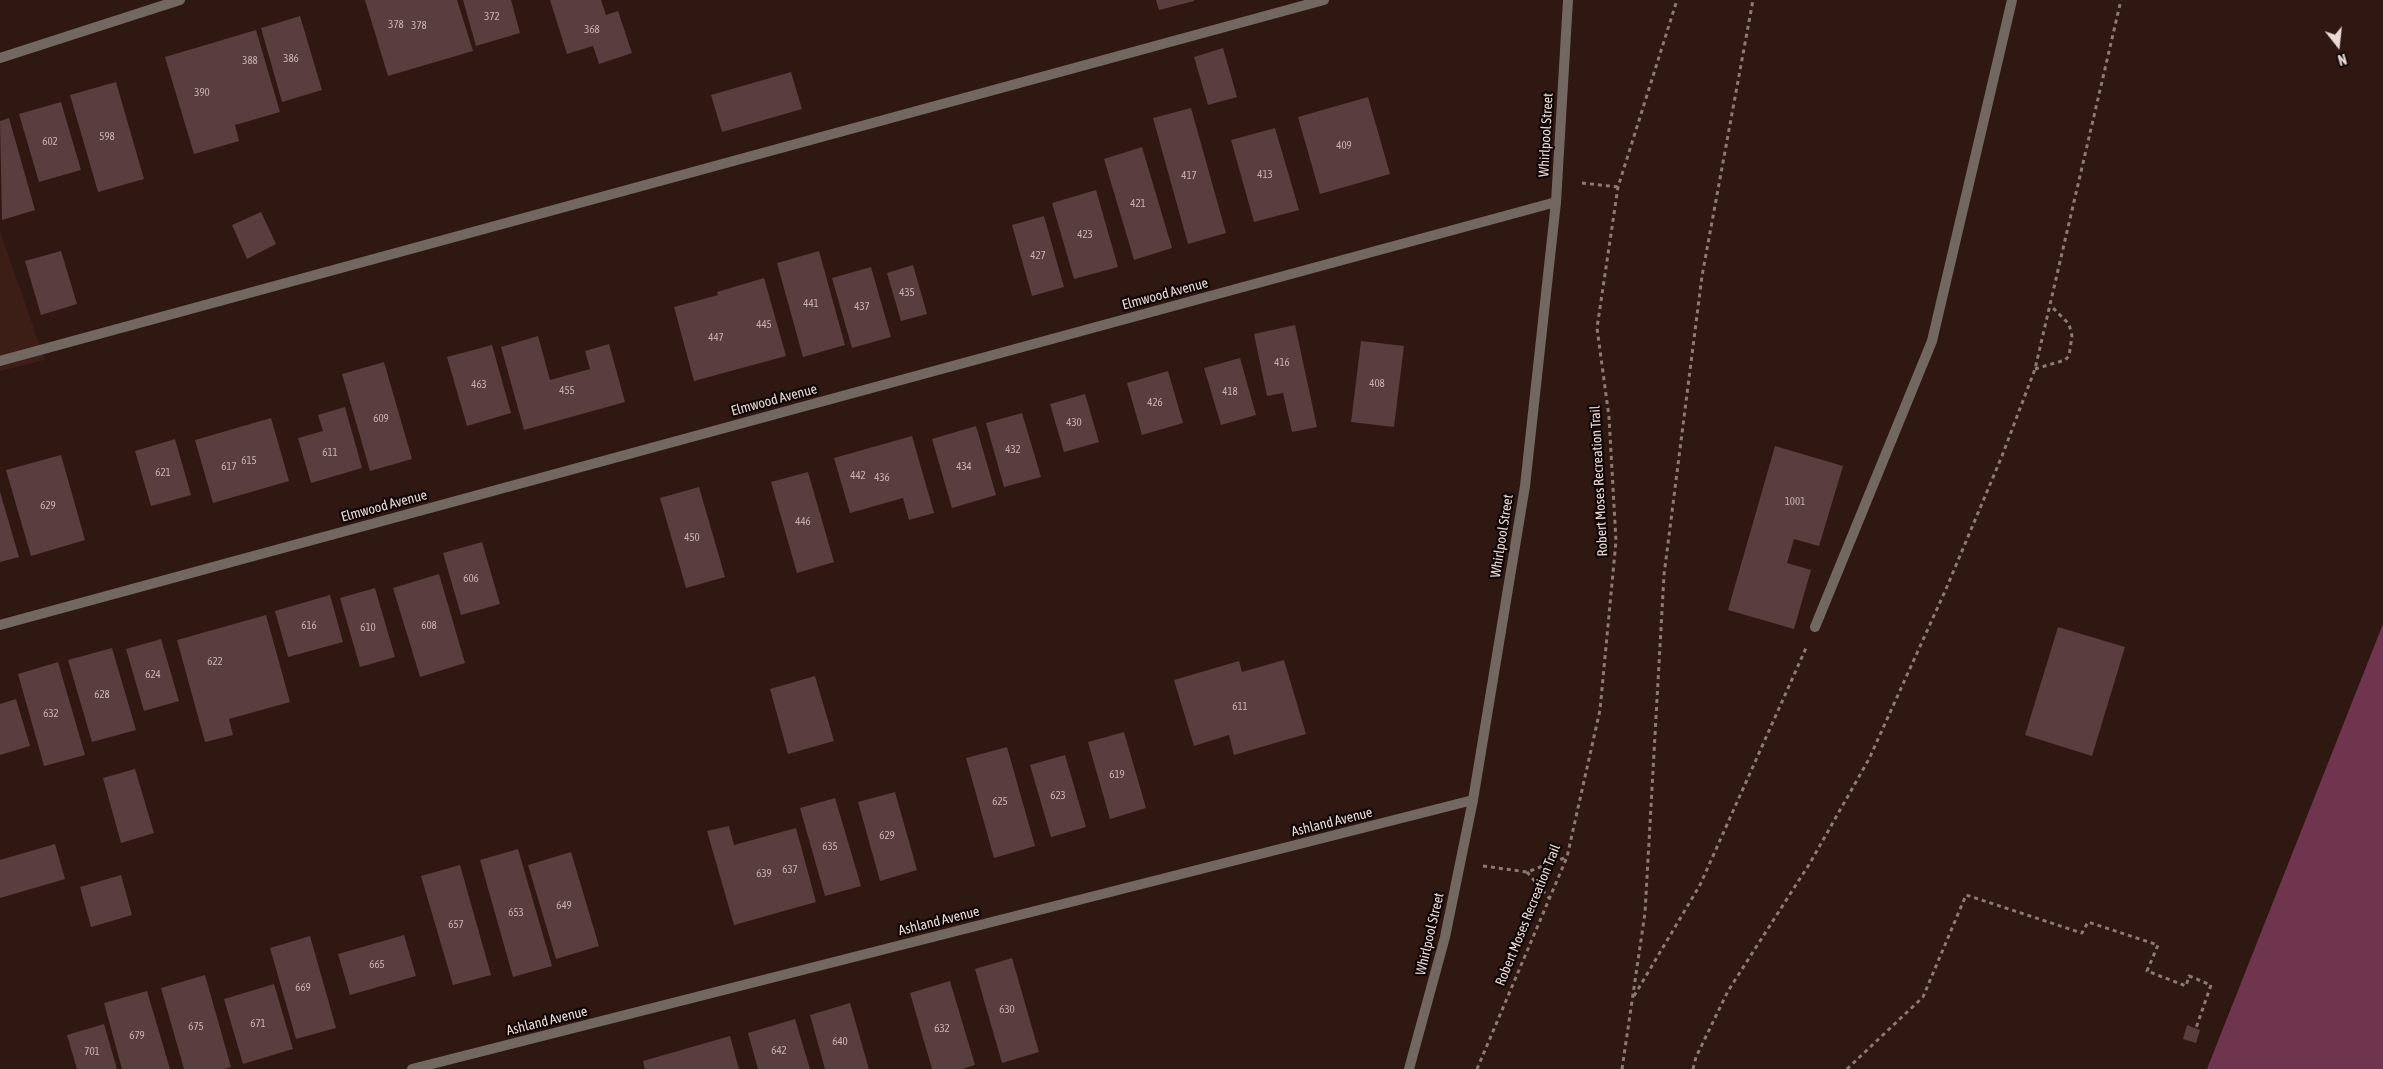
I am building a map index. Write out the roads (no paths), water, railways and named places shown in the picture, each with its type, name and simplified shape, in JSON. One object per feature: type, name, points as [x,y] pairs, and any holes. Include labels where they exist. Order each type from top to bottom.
[{"type":"street","points":[[0,58],[180,0]]},
{"type":"street","points":[[0,361],[1324,0]]},
{"type":"street","name":"Whirlpool Street","points":[[1409,1069],[1445,937],[1473,800],[1525,486],[1558,180],[1568,0]]},
{"type":"street","points":[[1815,627],[1932,341],[2012,0]]},
{"type":"street","name":"Elmwood Avenue","points":[[0,624],[1556,202]]},
{"type":"street","name":"Ashland Avenue","points":[[412,1069],[1473,800]]}]
